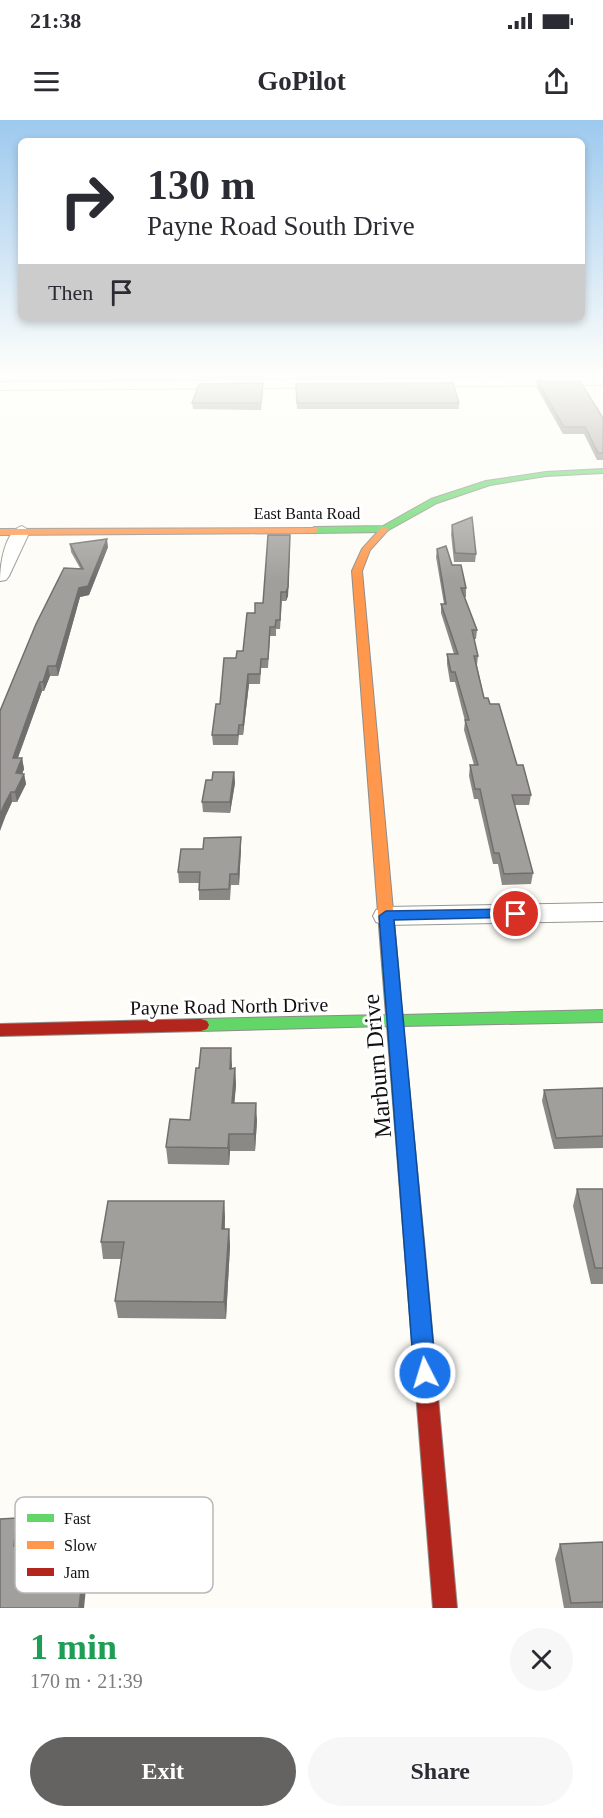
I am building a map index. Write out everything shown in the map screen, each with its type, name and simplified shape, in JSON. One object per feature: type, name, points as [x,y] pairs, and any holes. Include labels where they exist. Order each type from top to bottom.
[{"type":"street","name":"East Banta Road","points":[[0,532],[385,529],[429,503],[472,488],[521,477],[603,471]]},
{"type":"street","name":"Marburn Drive","points":[[385,529],[366,549],[357,571],[445,1608]]},
{"type":"street","points":[[0,576],[22,531]]},
{"type":"street","points":[[386,916],[603,912]]},
{"type":"street","name":"Payne Road North Drive","points":[[0,1030],[603,1016]]},
{"type":"building","points":[[593,442],[603,442],[603,453],[598,453]]},
{"type":"building","points":[[472,517],[476,554],[455,553],[452,525]]},
{"type":"building","points":[[268,535],[290,535],[288,587],[286,592],[281,592],[280,620],[276,620],[275,627],[270,627],[268,659],[261,659],[260,674],[248,674],[243,725],[239,725],[238,735],[212,735],[216,704],[220,704],[224,658],[236,658],[237,651],[243,651],[247,613],[255,613],[255,603],[263,603]]},
{"type":"building","points":[[107,539],[88,586],[79,588],[56,666],[48,666],[43,682],[40,682],[13,758],[22,758],[16,773],[24,774],[15,792],[11,792],[0,815],[0,711],[36,624],[64,568],[83,569],[70,544]]},
{"type":"building","points":[[446,546],[452,565],[461,565],[466,588],[461,588],[477,630],[472,630],[478,656],[474,656],[484,698],[488,698],[490,704],[499,704],[517,765],[523,765],[531,795],[512,795],[533,873],[504,874],[499,853],[494,853],[480,789],[475,789],[470,765],[478,765],[465,720],[469,720],[455,672],[451,672],[447,654],[458,654],[441,604],[446,604],[437,549]]},
{"type":"building","points":[[213,772],[234,772],[230,802],[202,802],[206,780],[212,780]]},
{"type":"building","points":[[241,837],[238,874],[230,874],[229,889],[199,890],[200,872],[178,872],[181,849],[203,849],[204,838]]},
{"type":"building","points":[[201,1048],[231,1048],[230,1069],[235,1068],[232,1103],[256,1103],[254,1134],[229,1134],[228,1148],[166,1147],[170,1119],[190,1120],[196,1068],[199,1068]]},
{"type":"building","points":[[603,1088],[603,1136],[556,1138],[544,1090]]},
{"type":"building","points":[[577,1189],[603,1189],[603,1268],[595,1268]]},
{"type":"building","points":[[108,1201],[224,1201],[222,1229],[229,1229],[224,1302],[115,1301],[124,1242],[101,1242]]},
{"type":"building","points":[[15,1518],[15,1593],[81,1593],[79,1608],[0,1608],[0,1519]]},
{"type":"building","points":[[603,1542],[603,1602],[571,1603],[560,1544]]},
{"type":"traffic: fast","points":[[314,530],[385,529],[434,501],[489,483],[546,474],[603,471]]},
{"type":"traffic: fast","points":[[390,965],[414,1241]]},
{"type":"traffic: fast","points":[[201,1025],[603,1016]]},
{"type":"traffic: slow","points":[[385,529],[366,549],[357,571],[390,965]]},
{"type":"traffic: slow","points":[[0,532],[314,530]]},
{"type":"traffic: jam","points":[[0,1030],[201,1025]]},
{"type":"traffic: jam","points":[[414,1241],[445,1608]]},
{"type":"route","points":[[425,1373],[386,916],[516,914]]}]
